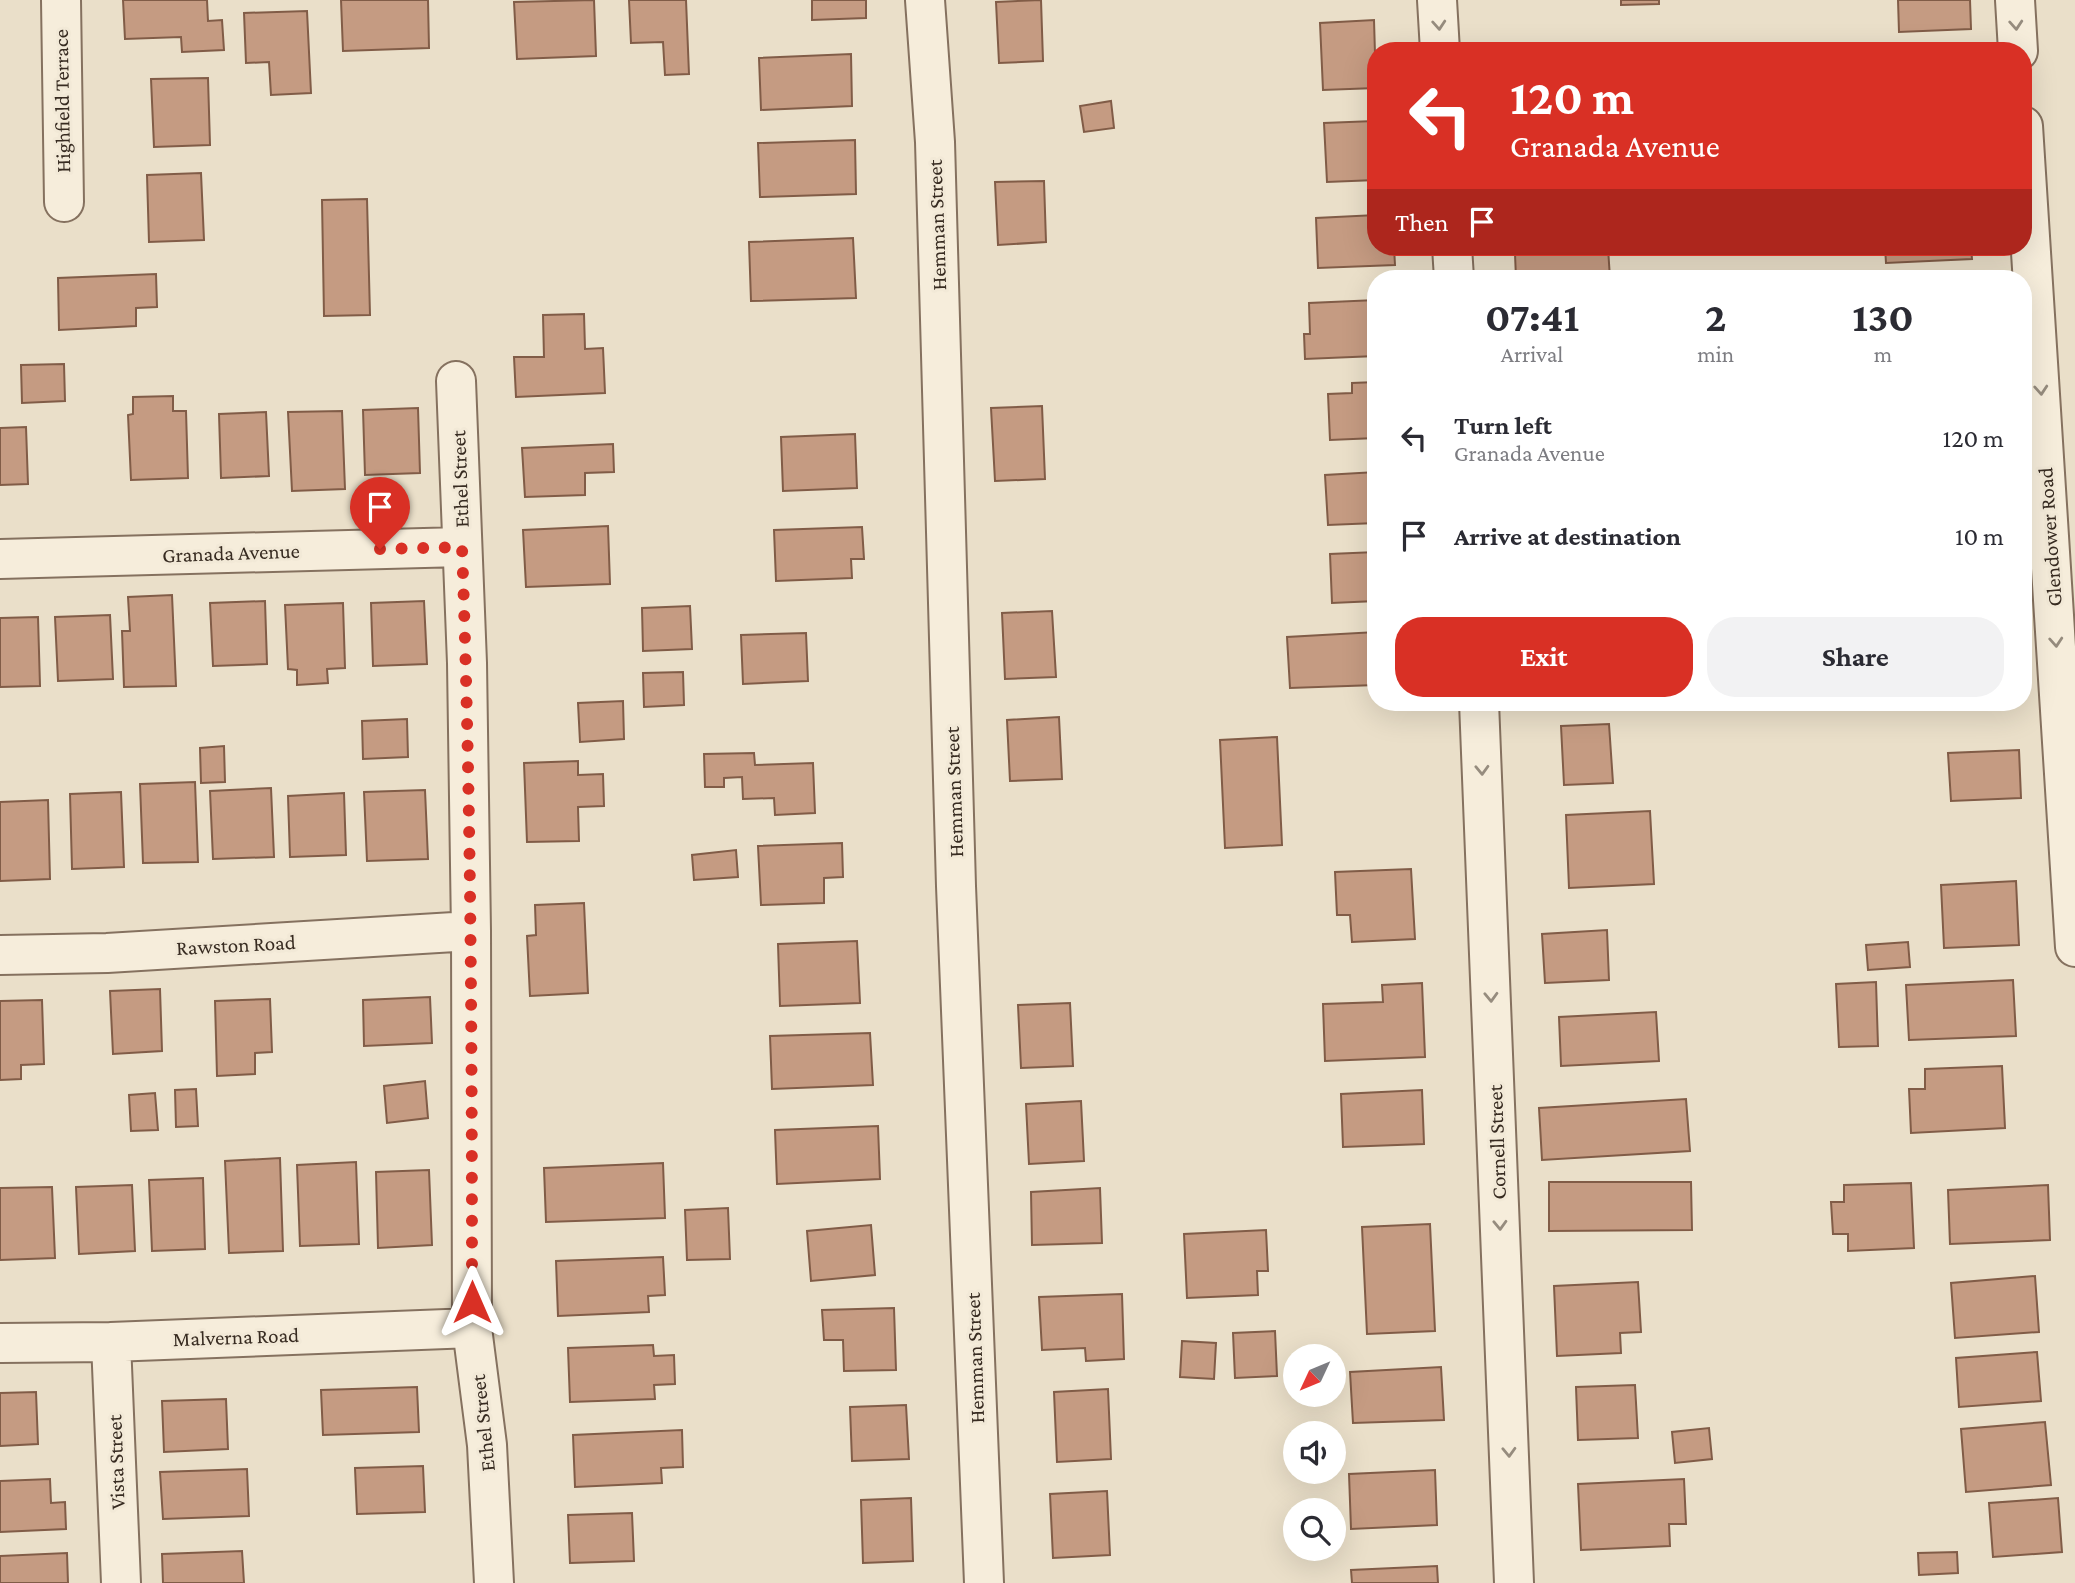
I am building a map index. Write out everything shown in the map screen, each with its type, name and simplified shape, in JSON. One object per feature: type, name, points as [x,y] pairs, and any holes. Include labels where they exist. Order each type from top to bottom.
[{"type":"street","name":"Highfield Terrace","points":[[61,0],[64,202]]},
{"type":"street","name":"Hemman Street","points":[[925,0],[935,156],[956,886],[984,1583]]},
{"type":"street","points":[[1437,0],[1439,42]]},
{"type":"street","points":[[2015,0],[2017,42]]},
{"type":"street","name":"Glendower Road","points":[[2031,256],[2075,947]]},
{"type":"street","name":"Ethel Street","points":[[456,381],[467,663],[472,1328],[487,1445],[494,1583]]},
{"type":"street","name":"Granada Avenue","points":[[0,559],[462,547]]},
{"type":"street","name":"Cornell Street","points":[[1479,711],[1514,1583]]},
{"type":"street","name":"Rawston Road","points":[[0,955],[107,953],[471,932]]},
{"type":"street","name":"Malverna Road","points":[[0,1343],[111,1342],[472,1328]]},
{"type":"street","name":"Vista Street","points":[[111,1342],[121,1583]]},
{"type":"building","points":[[123,0],[207,0],[208,21],[222,20],[224,50],[182,52],[181,37],[125,39]]},
{"type":"building","points":[[341,0],[428,0],[429,48],[343,51]]},
{"type":"building","points":[[594,0],[596,56],[517,59],[514,2]]},
{"type":"building","points":[[629,0],[686,0],[689,74],[665,75],[663,42],[631,43]]},
{"type":"building","points":[[812,0],[866,0],[866,18],[812,20]]},
{"type":"building","points":[[1041,0],[1043,61],[999,63],[996,2]]},
{"type":"building","points":[[1621,0],[1659,0],[1659,4],[1621,5]]},
{"type":"building","points":[[1898,0],[1970,0],[1971,29],[1899,32]]},
{"type":"building","points":[[307,11],[311,93],[271,95],[269,62],[246,63],[244,13]]},
{"type":"building","points":[[1374,20],[1375,42],[1367,42],[1367,88],[1323,90],[1320,23]]},
{"type":"building","points":[[851,54],[852,106],[761,110],[759,58]]},
{"type":"building","points":[[208,78],[210,145],[154,147],[151,79]]},
{"type":"building","points":[[1111,101],[1114,128],[1084,132],[1080,106]]},
{"type":"building","points":[[1367,121],[1367,180],[1327,182],[1324,123]]},
{"type":"building","points":[[855,140],[856,194],[760,197],[758,143]]},
{"type":"building","points":[[201,173],[204,240],[149,242],[147,175]]},
{"type":"building","points":[[1044,181],[1046,242],[998,245],[995,182]]},
{"type":"building","points":[[367,199],[370,315],[324,316],[322,200]]},
{"type":"building","points":[[1367,215],[1367,256],[1394,256],[1395,265],[1318,268],[1316,218]]},
{"type":"building","points":[[853,238],[856,298],[751,301],[749,242]]},
{"type":"building","points":[[1515,256],[1609,256],[1609,270],[1516,270]]},
{"type":"building","points":[[1886,256],[1972,256],[1972,259],[1886,263]]},
{"type":"building","points":[[156,274],[157,307],[136,308],[136,326],[59,330],[58,278]]},
{"type":"building","points":[[1367,300],[1367,356],[1305,359],[1304,334],[1310,334],[1309,303]]},
{"type":"building","points":[[584,314],[585,349],[603,348],[605,393],[516,397],[514,357],[544,357],[543,315]]},
{"type":"building","points":[[64,364],[65,401],[22,403],[21,365]]},
{"type":"building","points":[[1367,382],[1367,438],[1330,440],[1328,394],[1352,393],[1352,383]]},
{"type":"building","points":[[173,396],[173,411],[186,411],[188,478],[131,480],[128,415],[133,414],[133,397]]},
{"type":"building","points":[[1042,406],[1045,479],[995,481],[991,408]]},
{"type":"building","points":[[418,408],[420,473],[365,475],[363,410]]},
{"type":"building","points":[[342,411],[345,489],[292,491],[288,412]]},
{"type":"building","points":[[266,412],[269,476],[221,478],[219,414]]},
{"type":"building","points":[[26,427],[28,484],[0,485],[0,428]]},
{"type":"building","points":[[855,434],[857,488],[783,491],[781,437]]},
{"type":"building","points":[[613,444],[614,472],[585,473],[585,495],[525,497],[522,448]]},
{"type":"building","points":[[1367,473],[1367,523],[1328,525],[1325,475]]},
{"type":"building","points":[[608,526],[610,584],[526,587],[523,530]]},
{"type":"building","points":[[862,527],[864,559],[851,559],[852,578],[776,581],[774,530]]},
{"type":"building","points":[[1367,552],[1367,601],[1332,603],[1330,554]]},
{"type":"building","points":[[172,595],[176,686],[124,687],[122,631],[130,631],[128,597]]},
{"type":"building","points":[[265,601],[267,664],[213,666],[210,603]]},
{"type":"building","points":[[424,601],[427,664],[373,666],[371,603]]},
{"type":"building","points":[[343,603],[345,668],[327,669],[328,683],[297,685],[297,670],[288,669],[285,605]]},
{"type":"building","points":[[690,606],[692,649],[643,651],[642,608]]},
{"type":"building","points":[[1052,611],[1056,677],[1005,679],[1002,613]]},
{"type":"building","points":[[110,615],[113,679],[58,681],[55,617]]},
{"type":"building","points":[[38,617],[40,686],[0,687],[0,618]]},
{"type":"building","points":[[806,633],[808,681],[743,684],[741,635]]},
{"type":"building","points":[[1367,633],[1367,685],[1290,688],[1287,637]]},
{"type":"building","points":[[683,672],[684,705],[644,707],[643,673]]},
{"type":"building","points":[[623,701],[624,739],[580,742],[578,703]]},
{"type":"building","points":[[1059,717],[1062,779],[1010,781],[1007,720]]},
{"type":"building","points":[[407,719],[408,757],[363,759],[362,721]]},
{"type":"building","points":[[1609,724],[1613,783],[1564,785],[1561,726]]},
{"type":"building","points":[[1277,737],[1282,845],[1225,848],[1220,740]]},
{"type":"building","points":[[224,746],[225,782],[201,783],[200,748]]},
{"type":"building","points":[[2019,750],[2021,798],[1951,801],[1948,753]]},
{"type":"building","points":[[754,753],[755,765],[813,763],[815,813],[775,815],[774,798],[743,799],[742,777],[724,778],[724,787],[705,787],[704,754]]},
{"type":"building","points":[[578,761],[578,775],[603,774],[604,806],[578,807],[579,841],[527,842],[524,763]]},
{"type":"building","points":[[195,782],[198,862],[143,863],[140,784]]},
{"type":"building","points":[[271,788],[274,857],[213,859],[210,791]]},
{"type":"building","points":[[425,790],[428,859],[367,861],[364,792]]},
{"type":"building","points":[[121,792],[124,867],[72,869],[70,794]]},
{"type":"building","points":[[344,793],[346,855],[290,857],[288,796]]},
{"type":"building","points":[[48,800],[50,879],[0,881],[0,802]]},
{"type":"building","points":[[1650,811],[1654,884],[1569,888],[1566,815]]},
{"type":"building","points":[[842,843],[843,877],[824,878],[824,903],[761,905],[758,846]]},
{"type":"building","points":[[736,850],[738,877],[694,880],[692,855]]},
{"type":"building","points":[[1411,869],[1415,939],[1352,942],[1350,915],[1337,915],[1335,872]]},
{"type":"building","points":[[2016,881],[2019,945],[1944,948],[1941,885]]},
{"type":"building","points":[[584,903],[588,993],[530,996],[527,936],[536,935],[535,905]]},
{"type":"building","points":[[1607,930],[1609,980],[1545,983],[1542,934]]},
{"type":"building","points":[[857,941],[860,1003],[780,1006],[778,944]]},
{"type":"building","points":[[1908,942],[1910,967],[1868,970],[1866,945]]},
{"type":"building","points":[[2013,980],[2016,1036],[1909,1040],[1906,985]]},
{"type":"building","points":[[1876,982],[1878,1046],[1839,1047],[1836,984]]},
{"type":"building","points":[[1422,983],[1425,1057],[1325,1061],[1323,1004],[1383,1002],[1382,985]]},
{"type":"building","points":[[160,989],[162,1051],[113,1054],[110,991]]},
{"type":"building","points":[[430,997],[432,1043],[364,1046],[363,1000]]},
{"type":"building","points":[[270,999],[272,1052],[255,1053],[255,1074],[217,1076],[215,1001]]},
{"type":"building","points":[[42,1000],[44,1064],[21,1065],[21,1079],[0,1080],[0,1001]]},
{"type":"building","points":[[1070,1003],[1073,1066],[1021,1068],[1018,1005]]},
{"type":"building","points":[[1656,1012],[1659,1061],[1561,1066],[1559,1017]]},
{"type":"building","points":[[870,1033],[873,1085],[772,1089],[770,1036]]},
{"type":"building","points":[[2002,1066],[2005,1128],[1911,1133],[1909,1089],[1925,1089],[1925,1069]]},
{"type":"building","points":[[425,1081],[428,1118],[387,1123],[384,1086]]},
{"type":"building","points":[[196,1089],[198,1126],[176,1127],[175,1090]]},
{"type":"building","points":[[1422,1090],[1424,1144],[1343,1147],[1341,1094]]},
{"type":"building","points":[[155,1093],[158,1130],[131,1131],[129,1095]]},
{"type":"building","points":[[1686,1099],[1690,1151],[1542,1160],[1539,1108]]},
{"type":"building","points":[[1081,1101],[1084,1161],[1029,1164],[1026,1104]]},
{"type":"building","points":[[878,1126],[880,1179],[777,1184],[775,1130]]},
{"type":"building","points":[[280,1158],[283,1251],[229,1253],[225,1161]]},
{"type":"building","points":[[356,1162],[359,1244],[300,1246],[297,1165]]},
{"type":"building","points":[[663,1163],[665,1218],[546,1222],[544,1168]]},
{"type":"building","points":[[429,1170],[432,1245],[378,1248],[376,1172]]},
{"type":"building","points":[[203,1178],[205,1249],[152,1251],[149,1180]]},
{"type":"building","points":[[1549,1182],[1691,1182],[1692,1230],[1549,1231]]},
{"type":"building","points":[[1911,1183],[1914,1248],[1848,1251],[1848,1234],[1833,1234],[1831,1202],[1844,1202],[1844,1185]]},
{"type":"building","points":[[132,1185],[135,1251],[79,1254],[76,1187]]},
{"type":"building","points":[[2048,1185],[2050,1240],[1950,1244],[1948,1190]]},
{"type":"building","points":[[52,1187],[55,1258],[0,1260],[0,1188]]},
{"type":"building","points":[[1100,1188],[1102,1243],[1032,1245],[1031,1192]]},
{"type":"building","points":[[728,1208],[730,1259],[687,1260],[685,1210]]},
{"type":"building","points":[[1430,1224],[1435,1331],[1367,1334],[1362,1227]]},
{"type":"building","points":[[871,1225],[875,1275],[811,1281],[807,1231]]},
{"type":"building","points":[[1266,1230],[1268,1271],[1257,1271],[1258,1295],[1187,1298],[1184,1234]]},
{"type":"building","points":[[663,1257],[665,1295],[648,1296],[649,1312],[558,1316],[556,1261]]},
{"type":"building","points":[[2035,1276],[2039,1332],[1955,1338],[1951,1283]]},
{"type":"building","points":[[1638,1282],[1641,1332],[1620,1333],[1621,1353],[1557,1356],[1554,1286]]},
{"type":"building","points":[[1122,1294],[1124,1359],[1086,1361],[1085,1348],[1042,1350],[1039,1297]]},
{"type":"building","points":[[894,1308],[896,1370],[844,1371],[843,1340],[824,1340],[822,1310]]},
{"type":"building","points":[[1275,1331],[1277,1376],[1235,1378],[1233,1333]]},
{"type":"building","points":[[1182,1341],[1216,1343],[1214,1379],[1180,1377]]},
{"type":"building","points":[[653,1345],[654,1356],[674,1355],[675,1384],[654,1385],[655,1399],[570,1402],[568,1348]]},
{"type":"building","points":[[2037,1352],[2041,1401],[1959,1407],[1956,1358]]},
{"type":"building","points":[[1441,1367],[1444,1420],[1353,1423],[1350,1372]]},
{"type":"building","points":[[1635,1385],[1638,1438],[1578,1440],[1576,1387]]},
{"type":"building","points":[[417,1387],[419,1432],[323,1435],[321,1390]]},
{"type":"building","points":[[1108,1389],[1111,1459],[1057,1462],[1054,1392]]},
{"type":"building","points":[[36,1392],[38,1444],[0,1446],[0,1393]]},
{"type":"building","points":[[226,1399],[228,1449],[164,1452],[162,1401]]},
{"type":"building","points":[[906,1405],[909,1459],[852,1461],[850,1407]]},
{"type":"building","points":[[2045,1422],[2051,1485],[1966,1492],[1961,1429]]},
{"type":"building","points":[[1709,1428],[1712,1459],[1675,1463],[1672,1432]]},
{"type":"building","points":[[682,1430],[683,1467],[661,1468],[662,1483],[575,1487],[573,1435]]},
{"type":"building","points":[[423,1466],[425,1512],[357,1514],[355,1468]]},
{"type":"building","points":[[247,1469],[249,1516],[163,1519],[160,1472]]},
{"type":"building","points":[[1435,1470],[1437,1525],[1351,1529],[1349,1474]]},
{"type":"building","points":[[50,1479],[51,1503],[65,1502],[66,1529],[0,1532],[0,1481]]},
{"type":"building","points":[[1684,1479],[1686,1524],[1669,1524],[1670,1546],[1581,1550],[1578,1484]]},
{"type":"building","points":[[1107,1491],[1110,1555],[1053,1558],[1050,1494]]},
{"type":"building","points":[[911,1498],[913,1561],[863,1563],[861,1500]]},
{"type":"building","points":[[2058,1498],[2062,1552],[1993,1557],[1989,1503]]},
{"type":"building","points":[[632,1513],[634,1561],[570,1563],[568,1515]]},
{"type":"building","points":[[242,1551],[244,1583],[163,1583],[162,1554]]},
{"type":"building","points":[[1957,1552],[1958,1573],[1919,1575],[1918,1553]]},
{"type":"building","points":[[67,1553],[68,1583],[0,1583],[0,1556]]},
{"type":"building","points":[[1437,1566],[1438,1583],[1352,1583],[1351,1570]]},
{"type":"route","points":[[380,549],[462,547],[467,663],[471,932],[472,1302]]}]
